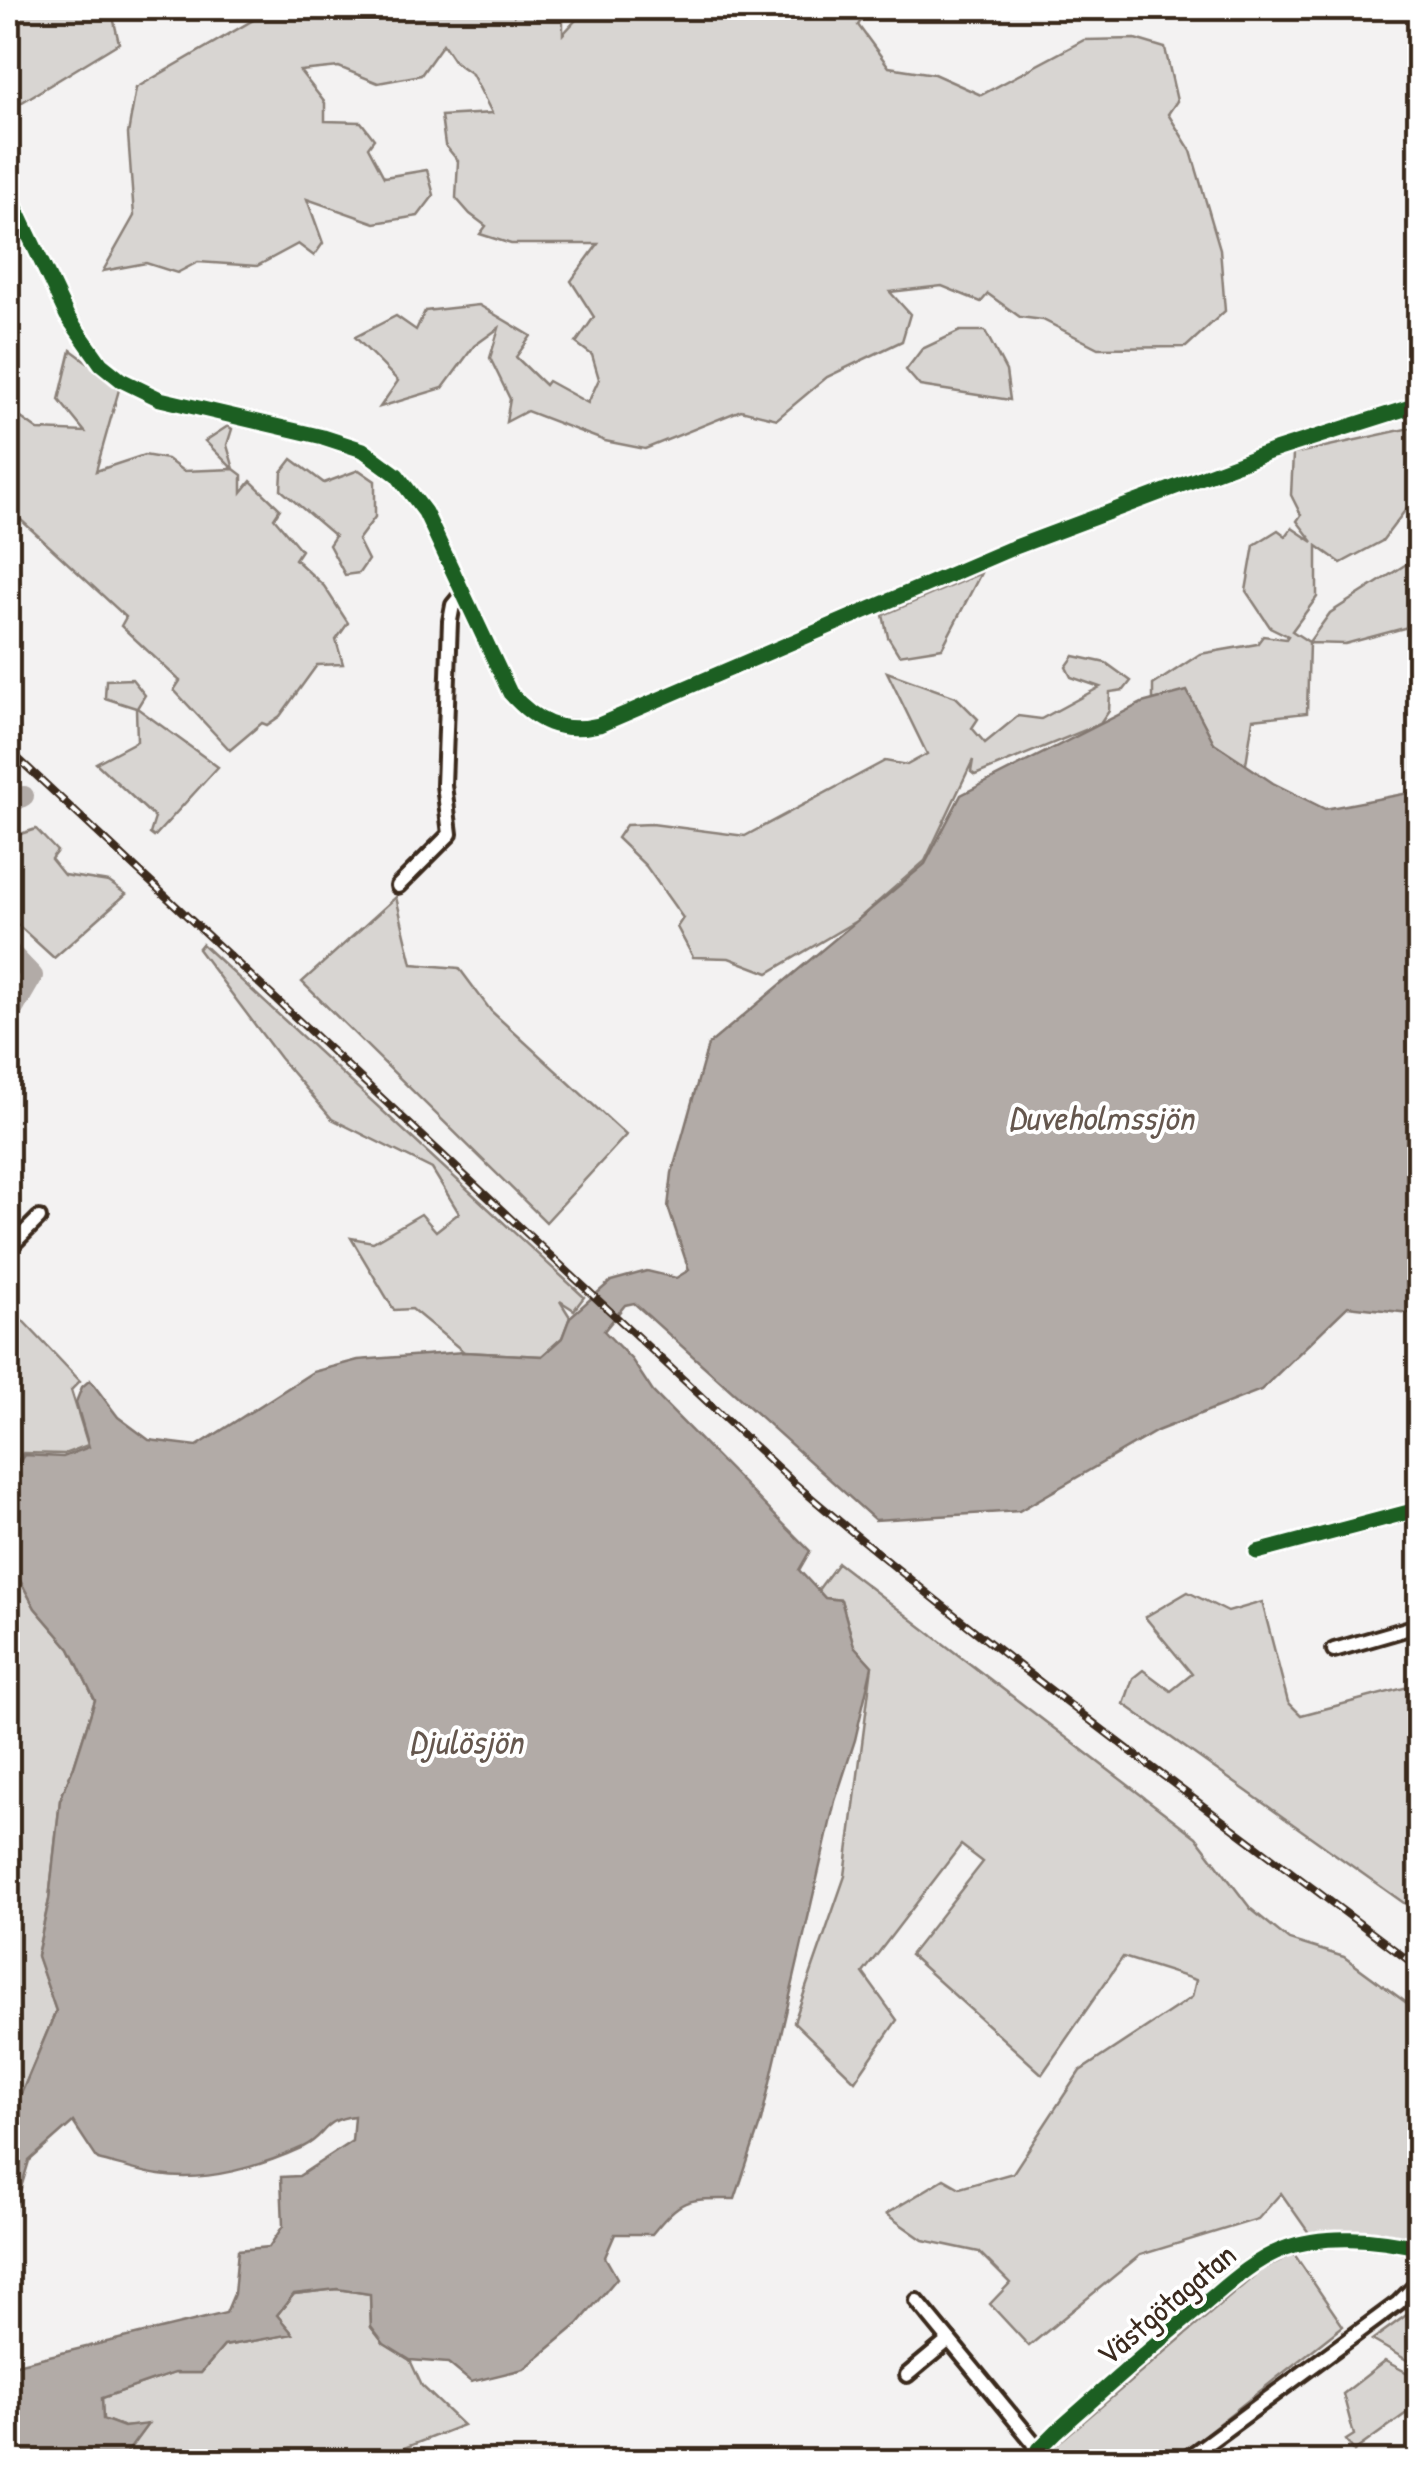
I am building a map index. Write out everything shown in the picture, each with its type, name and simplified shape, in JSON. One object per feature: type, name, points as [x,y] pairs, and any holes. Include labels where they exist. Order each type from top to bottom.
[{"type":"street","points":[[8,191],[54,292],[102,364],[121,380],[160,399],[323,437],[378,459],[413,492],[510,694],[540,721],[554,727],[584,729],[622,716],[1010,549],[1272,451],[1420,404]]},
{"type":"street","points":[[398,886],[450,834],[444,785],[450,621],[453,605],[462,594]]},
{"type":"street","points":[[8,1249],[39,1218]]},
{"type":"street","points":[[1257,1552],[1420,1508]]},
{"type":"street","points":[[1334,1650],[1420,1625]]},
{"type":"street","name":"Västgötagatan","points":[[1040,2455],[1177,2326],[1259,2262],[1282,2249],[1327,2241],[1420,2248]]},
{"type":"street","points":[[1182,2462],[1398,2303],[1420,2281]]},
{"type":"street","points":[[917,2301],[1040,2455]]},
{"type":"street","points":[[907,2375],[949,2340]]},
{"type":"shaded area","points":[[8,8],[111,8],[119,43],[9,110]]},
{"type":"shaded area","points":[[274,8],[513,8],[514,15],[520,8],[563,8],[563,34],[587,8],[870,8],[858,25],[889,67],[934,74],[981,95],[1084,40],[1135,39],[1165,48],[1177,101],[1168,114],[1191,151],[1220,249],[1225,311],[1186,347],[1098,348],[1043,320],[1020,317],[988,294],[981,302],[942,286],[890,292],[910,314],[902,341],[827,377],[777,419],[741,410],[645,449],[605,441],[527,411],[506,422],[510,399],[490,358],[499,328],[474,346],[443,388],[380,407],[398,381],[355,337],[396,316],[416,330],[425,311],[479,305],[531,336],[516,357],[545,385],[548,381],[588,403],[599,379],[592,355],[576,343],[594,317],[571,281],[598,244],[511,244],[480,234],[486,226],[456,198],[458,161],[445,145],[441,116],[492,113],[472,74],[455,62],[443,44],[421,75],[378,83],[339,67],[300,71],[325,103],[325,121],[361,122],[374,139],[368,147],[384,177],[427,170],[434,195],[418,216],[375,223],[307,199],[323,243],[314,256],[298,244],[257,266],[198,262],[177,273],[146,263],[103,271],[134,216],[128,134],[136,88]]},
{"type":"shaded area","points":[[960,331],[985,331],[1006,371],[1010,400],[920,386],[906,370],[922,349]]},
{"type":"shaded area","points":[[71,350],[120,386],[96,471],[144,455],[167,459],[183,471],[233,469],[205,441],[228,426],[232,429],[227,445],[234,469],[242,475],[242,492],[251,481],[280,509],[274,518],[301,550],[295,559],[324,586],[348,623],[336,640],[343,664],[317,665],[280,716],[267,725],[262,723],[230,750],[174,690],[180,681],[121,626],[126,617],[8,508],[8,416],[21,418],[38,430],[85,432],[59,400]]},
{"type":"shaded area","points":[[1419,426],[1419,500],[1407,508],[1382,541],[1341,563],[1317,546],[1317,597],[1292,631],[1309,642],[1330,613],[1419,556],[1419,624],[1345,644],[1309,643],[1307,713],[1253,719],[1246,764],[1214,743],[1187,692],[1153,700],[1153,685],[1200,654],[1257,644],[1263,636],[1288,636],[1270,627],[1246,591],[1254,545],[1278,530],[1286,536],[1292,528],[1313,542],[1297,521],[1301,515],[1291,495],[1293,454]]},
{"type":"shaded area","points":[[292,459],[324,483],[359,470],[375,481],[375,517],[358,540],[368,560],[359,573],[345,575],[329,545],[335,536],[281,490],[282,472]]},
{"type":"shaded area","points":[[981,573],[942,648],[899,655],[888,637],[883,615]]},
{"type":"shaded area","points":[[1074,656],[1106,663],[1131,681],[1124,690],[1110,692],[1109,711],[1100,724],[975,775],[971,772],[973,760],[925,861],[856,921],[768,973],[729,958],[693,957],[677,927],[683,918],[646,866],[617,838],[626,825],[652,824],[745,836],[885,761],[907,765],[927,754],[887,672],[956,697],[978,719],[972,728],[985,743],[1018,716],[1041,719],[1100,687],[1071,677],[1066,667]]},
{"type":"shaded area","points":[[132,679],[145,695],[137,708],[218,767],[154,837],[150,834],[155,818],[96,763],[137,741],[136,708],[105,698],[106,680]]},
{"type":"shaded area","points":[[36,829],[57,851],[51,859],[64,875],[109,882],[126,894],[54,958],[8,916],[8,838]]},
{"type":"shaded area","points":[[396,897],[412,964],[459,968],[491,1011],[626,1135],[546,1222],[302,982]]},
{"type":"shaded area","points":[[202,944],[584,1297],[574,1310],[560,1301],[570,1317],[562,1338],[542,1356],[464,1352],[412,1309],[394,1310],[351,1238],[373,1242],[421,1214],[436,1231],[459,1213],[432,1169],[332,1119],[280,1058],[198,949]]},
{"type":"shaded area","points":[[8,1305],[80,1381],[71,1390],[88,1445],[64,1454],[23,1453],[16,1464],[8,1467]]},
{"type":"shaded area","points":[[8,1558],[35,1608],[70,1649],[95,1700],[60,1800],[49,1900],[37,1955],[56,2011],[8,2125]]},
{"type":"shaded area","points":[[838,1563],[1196,1837],[1251,1909],[1289,1940],[1344,1957],[1419,2012],[1419,2242],[1386,2234],[1309,2233],[1281,2193],[1258,2219],[1140,2255],[1029,2346],[990,2304],[1010,2283],[979,2252],[923,2240],[886,2214],[944,2179],[960,2188],[1013,2173],[1080,2071],[1192,1997],[1196,1980],[1123,1957],[1042,2074],[910,1955],[983,1862],[961,1845],[863,1973],[897,2020],[855,2081],[794,2022],[845,1876],[872,1666],[854,1646],[841,1600],[825,1598],[818,1590]]},
{"type":"shaded area","points":[[1188,1592],[1228,1612],[1262,1602],[1288,1702],[1301,1715],[1419,1684],[1419,1908],[1411,1908],[1124,1704],[1133,1678],[1143,1670],[1171,1691],[1192,1674],[1145,1617]]},
{"type":"shaded area","points":[[1294,2254],[1343,2326],[1171,2461],[1051,2461],[1050,2450],[1261,2270]]},
{"type":"shaded area","points":[[337,2289],[370,2294],[371,2327],[384,2343],[410,2360],[422,2386],[463,2425],[371,2461],[98,2462],[126,2453],[147,2425],[124,2427],[102,2419],[102,2398],[174,2373],[201,2373],[224,2346],[292,2334],[277,2315],[294,2294]]},
{"type":"shaded area","points":[[1419,2306],[1419,2367],[1372,2340]]},
{"type":"shaded area","points":[[1385,2361],[1419,2379],[1419,2404],[1354,2451],[1346,2440],[1354,2435],[1343,2394]]},
{"type":"water","points":[[1187,691],[1214,743],[1273,783],[1325,809],[1419,791],[1419,1314],[1348,1306],[1261,1390],[1157,1431],[1019,1511],[875,1520],[634,1303],[625,1305],[604,1331],[632,1360],[653,1392],[810,1551],[799,1570],[825,1598],[841,1600],[854,1646],[872,1666],[855,1740],[835,1801],[761,2121],[735,2199],[688,2202],[671,2212],[652,2234],[615,2234],[605,2257],[617,2278],[578,2324],[524,2369],[471,2382],[448,2363],[410,2360],[384,2344],[371,2327],[370,2294],[337,2289],[294,2294],[277,2315],[293,2334],[224,2346],[201,2373],[174,2373],[102,2398],[103,2419],[124,2427],[148,2424],[126,2454],[98,2461],[8,2461],[8,2366],[226,2313],[234,2294],[238,2250],[269,2247],[283,2226],[281,2177],[299,2176],[352,2141],[354,2116],[335,2121],[311,2143],[287,2154],[233,2171],[196,2177],[159,2175],[98,2160],[73,2122],[29,2161],[12,2218],[8,2219],[8,2125],[56,2011],[37,1956],[49,1900],[60,1800],[95,1700],[70,1649],[35,1608],[8,1558],[8,1470],[17,1466],[24,1455],[63,1457],[89,1447],[76,1402],[90,1380],[118,1417],[149,1440],[197,1446],[313,1372],[358,1360],[464,1352],[542,1356],[562,1338],[570,1317],[611,1281],[647,1271],[676,1278],[689,1270],[668,1207],[672,1173],[708,1045],[925,864],[961,795],[1142,703]]},
{"type":"waterway","points":[[8,805],[24,796]]},
{"type":"waterway","points":[[8,950],[33,976],[8,1019]]},
{"type":"railway","points":[[8,749],[793,1482],[1024,1669],[1420,1969]]},
{"type":"cycle path","points":[[8,191],[67,316],[101,364],[121,380],[160,399],[363,450],[397,475],[425,512],[510,693],[539,718],[572,728],[599,725],[1010,549],[1272,451],[1420,404]]},
{"type":"cycle path","points":[[1257,1552],[1420,1509]]},
{"type":"cycle path","points":[[1041,2462],[1039,2449],[1057,2431],[1165,2336],[1261,2260],[1299,2244],[1333,2239],[1420,2248]]},
{"type":"water label","name":"Duveholmssjön","points":[[1101,1117]]},
{"type":"water label","name":"Djulösjön","points":[[466,1741]]}]
